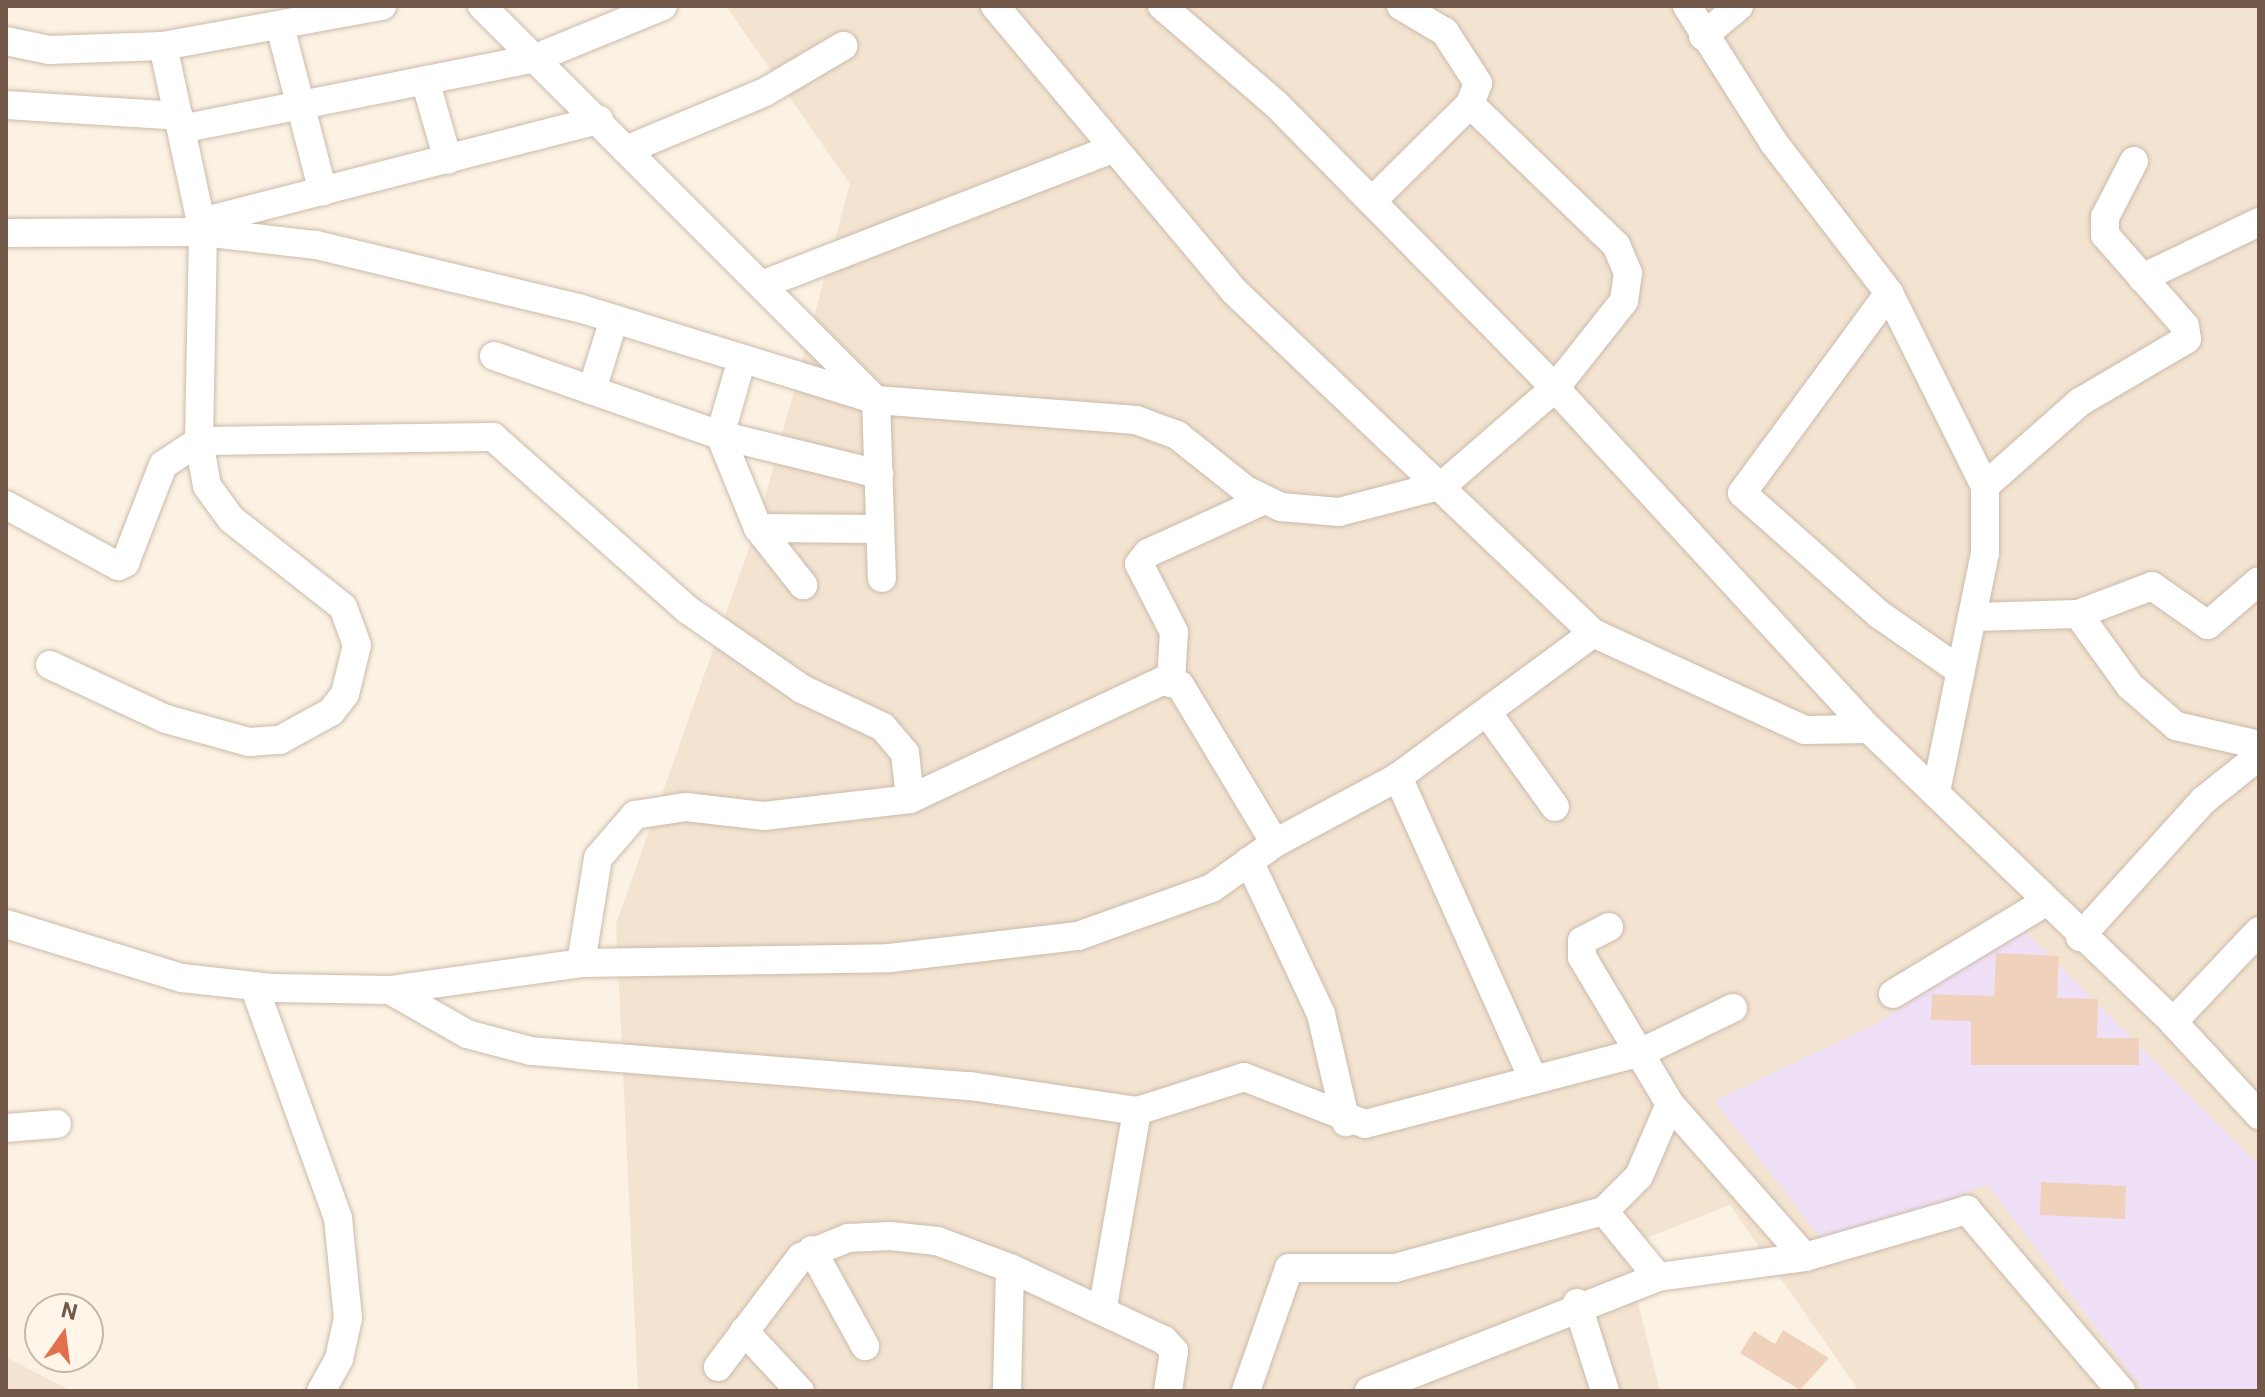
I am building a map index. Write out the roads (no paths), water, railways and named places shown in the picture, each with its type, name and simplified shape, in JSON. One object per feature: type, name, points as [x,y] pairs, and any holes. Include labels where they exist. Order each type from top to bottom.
[{"type":"street","points":[[6,41],[49,50],[163,46],[382,6]]},
{"type":"street","points":[[482,6],[764,284],[876,400],[882,578]]},
{"type":"street","points":[[6,105],[180,122],[300,105],[536,58],[663,6]]},
{"type":"street","points":[[995,6],[1109,150],[1234,291],[1443,485],[1593,633],[1805,730],[1869,729]]},
{"type":"street","points":[[1162,6],[1276,104],[1555,388],[1869,729],[1936,792],[2044,903],[2173,1022],[2259,1114]]},
{"type":"street","points":[[1372,201],[1470,104],[1478,83],[1467,56],[1445,32],[1401,6]]},
{"type":"street","points":[[1687,6],[1703,36],[1889,293],[1985,486],[1985,553],[1936,792]]},
{"type":"street","points":[[1703,36],[1739,6]]},
{"type":"street","points":[[280,26],[323,192]]},
{"type":"street","points":[[50,665],[166,719],[249,742],[310,728],[345,694],[357,645],[343,607],[231,519],[207,486],[199,441],[202,227],[163,46]]},
{"type":"street","points":[[626,150],[765,92],[843,46]]},
{"type":"street","points":[[425,80],[448,160]]},
{"type":"street","points":[[6,233],[202,227],[379,258],[614,319],[876,400],[1136,420],[1177,435],[1262,501],[1339,512],[1443,485],[1555,388],[1624,301],[1625,260],[1470,104]]},
{"type":"street","points":[[202,227],[599,120]]},
{"type":"street","points":[[764,284],[1109,150]]},
{"type":"street","points":[[1985,486],[2080,402],[2184,344],[2185,326],[2142,278],[2103,226],[2134,161]]},
{"type":"street","points":[[2142,278],[2259,222]]},
{"type":"street","points":[[1889,293],[1742,493],[1880,615],[1959,670]]},
{"type":"street","points":[[592,390],[614,319]]},
{"type":"street","points":[[494,356],[720,435],[879,474]]},
{"type":"street","points":[[742,359],[720,435],[758,528],[803,585]]},
{"type":"street","points":[[6,505],[95,558],[125,563],[155,479],[180,449],[199,441],[493,437],[688,610],[802,689],[883,727],[905,753],[910,799]]},
{"type":"street","points":[[1262,501],[1141,559],[1140,578],[1174,632],[1171,681],[1275,843]]},
{"type":"street","points":[[758,528],[880,529]]},
{"type":"street","points":[[1974,617],[2078,614],[2152,586],[2208,625],[2259,581]]},
{"type":"street","points":[[2078,614],[2130,686],[2176,726],[2259,745]]},
{"type":"street","points":[[6,924],[182,978],[254,986],[390,990],[581,963],[890,958],[1078,936],[1146,918],[1249,861],[1275,843],[1398,777],[1489,715],[1593,633]]},
{"type":"street","points":[[581,963],[598,858],[635,815],[686,807],[764,816],[910,799],[1171,681]]},
{"type":"street","points":[[1489,715],[1555,807]]},
{"type":"street","points":[[2080,937],[2204,800],[2259,756]]},
{"type":"street","points":[[1398,777],[1531,1075]]},
{"type":"street","points":[[1249,861],[1321,1014],[1346,1122]]},
{"type":"street","points":[[1893,994],[2044,903]]},
{"type":"street","points":[[1609,927],[1579,950],[1670,1104],[1805,1257]]},
{"type":"street","points":[[2173,1022],[2259,931]]},
{"type":"street","points":[[254,986],[338,1218],[348,1318],[339,1359],[321,1391]]},
{"type":"street","points":[[390,990],[467,1034],[531,1051],[970,1086],[1137,1111],[1244,1077],[1346,1122],[1365,1124],[1531,1075],[1642,1052],[1733,1008]]},
{"type":"street","points":[[1246,1391],[1284,1275],[1297,1264],[1395,1268],[1604,1211],[1639,1176],[1670,1104]]},
{"type":"street","points":[[1103,1306],[1137,1111]]},
{"type":"street","points":[[6,1128],[57,1124]]},
{"type":"street","points":[[1369,1391],[1577,1303],[1658,1277],[1805,1257],[1955,1210],[1976,1212],[2121,1391]]},
{"type":"street","points":[[1604,1211],[1658,1277]]},
{"type":"street","points":[[718,1367],[812,1250],[890,1236],[937,1241],[1103,1306],[1172,1346],[1168,1391]]},
{"type":"street","points":[[812,1250],[865,1346]]},
{"type":"street","points":[[1007,1391],[1010,1268]]},
{"type":"street","points":[[1577,1303],[1605,1391]]},
{"type":"street","points":[[744,1331],[800,1391]]}]
